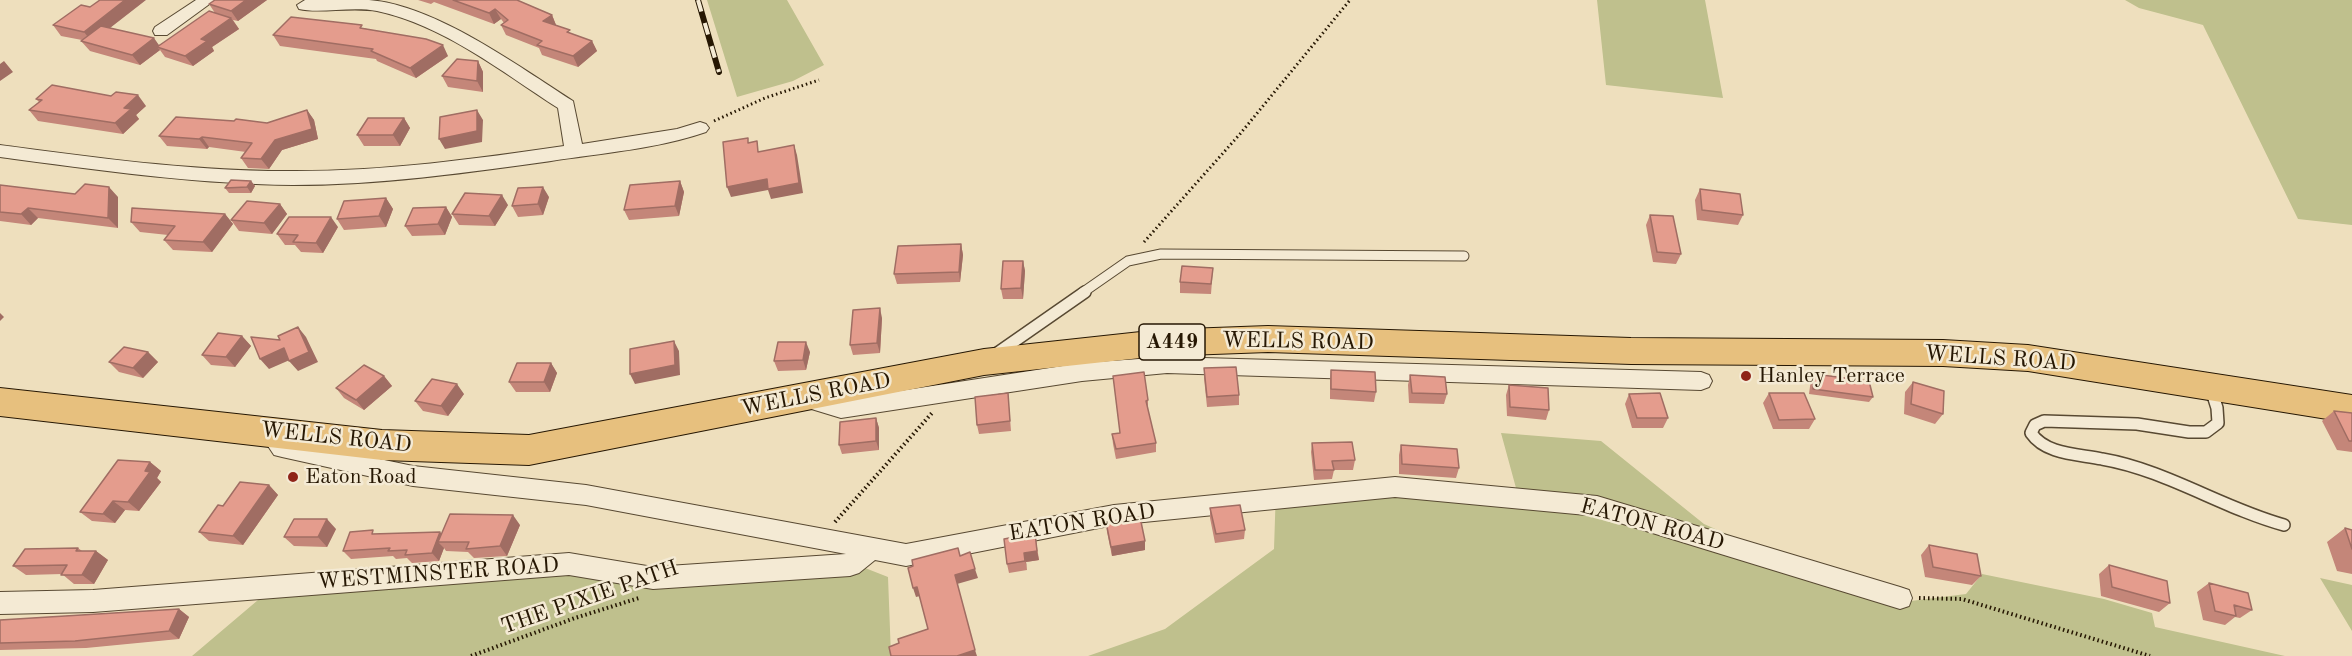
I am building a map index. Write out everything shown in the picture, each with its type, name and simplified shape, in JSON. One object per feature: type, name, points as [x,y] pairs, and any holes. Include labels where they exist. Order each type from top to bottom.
[{"type":"highway","name":"WELLS ROAD","points":[[0,402],[382,445],[529,450],[984,362],[1159,343],[1268,339],[1631,351],[1954,354],[2028,358],[2352,409]]},
{"type":"street","points":[[161,31],[207,0]]},
{"type":"street","points":[[305,5],[340,2],[387,8],[438,26],[466,40],[567,105],[574,151]]},
{"type":"street","points":[[0,151],[168,173],[295,178],[429,171],[679,135],[700,128]]},
{"type":"street","points":[[802,398],[841,409],[1082,372],[1167,365],[1701,381]]},
{"type":"street","name":"EATON ROAD","points":[[269,431],[282,448],[413,476],[586,495],[906,555],[1114,515],[1395,487],[1598,506],[1900,598]]},
{"type":"street","name":"WESTMINSTER ROAD","points":[[0,603],[93,601],[569,564],[653,578],[850,565],[870,550]]},
{"type":"lane","points":[[984,362],[1128,261],[1161,254],[1464,256]]},
{"type":"lane","points":[[2210,386],[2219,416],[2218,423],[2206,432],[2189,432],[2137,424],[2053,421],[2038,423],[2031,433],[2043,447],[2115,462],[2235,510],[2284,525]]},
{"type":"path","points":[[1128,261],[1240,135],[1350,0]]},
{"type":"path","points":[[700,128],[765,98],[819,80]]},
{"type":"path","points":[[818,540],[951,392]]},
{"type":"path","name":"THE PIXIE PATH","points":[[471,656],[575,618],[642,597]]},
{"type":"path","points":[[1900,598],[1962,599],[2150,656]]},
{"type":"green space","points":[[707,0],[787,0],[824,65],[793,81],[737,97]]},
{"type":"green space","points":[[1597,0],[1705,0],[1723,98],[1606,85]]},
{"type":"green space","points":[[2125,0],[2352,0],[2352,225],[2298,219],[2203,25],[2139,8]]},
{"type":"green space","points":[[1501,433],[1601,441],[1704,524],[1895,608],[1903,602],[1966,594],[1982,574],[2104,599],[2152,613],[2155,627],[2285,656],[1088,656],[1165,629],[1274,549],[1276,488],[1441,482],[1516,488]]},
{"type":"green space","points":[[837,557],[888,577],[891,656],[192,656],[271,589]]},
{"type":"green space","points":[[2320,578],[2352,585],[2352,631]]},
{"type":"building","points":[[100,0],[125,0],[84,32],[53,25],[81,5],[90,7]]},
{"type":"building","points":[[215,0],[246,0],[231,11],[209,4]]},
{"type":"building","points":[[453,0],[517,0],[552,15],[543,21],[570,30],[567,32],[592,41],[573,56],[537,45],[542,41],[501,25],[508,20],[495,9],[489,13]]},
{"type":"building","points":[[209,11],[231,18],[201,39],[207,41],[185,56],[157,47]]},
{"type":"building","points":[[291,17],[362,25],[360,28],[426,39],[443,45],[410,68],[371,51],[373,49],[273,35]]},
{"type":"building","points":[[101,26],[154,38],[132,55],[81,41]]},
{"type":"building","points":[[457,59],[478,61],[477,81],[442,76]]},
{"type":"building","points":[[52,85],[111,96],[116,92],[138,95],[124,108],[131,109],[115,123],[29,110],[42,100],[36,99]]},
{"type":"building","points":[[307,110],[312,129],[275,140],[261,159],[241,158],[252,143],[202,137],[199,139],[159,136],[176,117],[234,121],[236,119],[267,123]]},
{"type":"building","points":[[477,110],[477,131],[439,139],[440,117]]},
{"type":"building","points":[[368,118],[404,118],[393,135],[357,135]]},
{"type":"building","points":[[748,138],[748,143],[757,141],[758,152],[794,145],[799,183],[768,189],[767,179],[727,187],[723,142]]},
{"type":"building","points":[[231,180],[251,181],[247,187],[225,188]]},
{"type":"building","points":[[680,181],[675,206],[624,210],[630,185]]},
{"type":"building","points":[[85,184],[109,187],[108,218],[28,208],[21,214],[0,212],[0,185],[75,194]]},
{"type":"building","points":[[543,187],[538,204],[512,206],[518,188]]},
{"type":"building","points":[[1700,189],[1740,194],[1743,215],[1702,210]]},
{"type":"building","points":[[465,193],[502,195],[489,216],[452,214]]},
{"type":"building","points":[[386,198],[379,216],[337,219],[344,201]]},
{"type":"building","points":[[247,201],[280,204],[264,223],[231,220]]},
{"type":"building","points":[[446,207],[438,224],[405,226],[413,208]]},
{"type":"building","points":[[132,208],[225,214],[203,242],[164,240],[175,226],[131,222]]},
{"type":"building","points":[[1650,215],[1673,216],[1681,254],[1657,252]]},
{"type":"building","points":[[289,217],[331,217],[316,243],[293,242],[298,235],[277,234]]},
{"type":"building","points":[[961,244],[959,272],[894,274],[898,246]]},
{"type":"building","points":[[1003,261],[1023,261],[1021,288],[1001,289]]},
{"type":"building","points":[[1182,266],[1213,268],[1211,284],[1180,282]]},
{"type":"building","points":[[880,308],[877,343],[850,345],[853,310]]},
{"type":"building","points":[[298,327],[309,352],[289,361],[284,348],[260,359],[251,337],[280,340],[278,336]]},
{"type":"building","points":[[218,333],[242,336],[226,357],[202,355]]},
{"type":"building","points":[[674,341],[675,365],[630,374],[630,349]]},
{"type":"building","points":[[778,342],[806,342],[803,360],[774,361]]},
{"type":"building","points":[[124,347],[148,352],[133,368],[109,362]]},
{"type":"building","points":[[517,363],[551,363],[544,382],[509,382]]},
{"type":"building","points":[[364,365],[384,376],[356,400],[336,388]]},
{"type":"building","points":[[1236,367],[1239,395],[1207,397],[1204,368]]},
{"type":"building","points":[[1331,370],[1375,372],[1376,392],[1331,389]]},
{"type":"building","points":[[1144,372],[1148,400],[1146,401],[1156,443],[1116,449],[1112,434],[1120,433],[1113,376]]},
{"type":"building","points":[[1814,374],[1869,381],[1873,397],[1813,389]]},
{"type":"building","points":[[1410,375],[1445,377],[1447,394],[1412,393]]},
{"type":"building","points":[[432,379],[457,384],[441,406],[415,401]]},
{"type":"building","points":[[1913,382],[1944,391],[1943,414],[1911,404]]},
{"type":"building","points":[[1509,385],[1548,388],[1549,410],[1510,407]]},
{"type":"building","points":[[1008,393],[1010,421],[977,425],[975,397]]},
{"type":"building","points":[[1660,393],[1668,418],[1637,418],[1629,394]]},
{"type":"building","points":[[1769,393],[1804,393],[1815,419],[1779,420]]},
{"type":"building","points":[[2334,411],[2352,413],[2352,441],[2349,441]]},
{"type":"building","points":[[876,418],[876,441],[839,445],[840,422]]},
{"type":"building","points":[[1352,442],[1355,460],[1332,461],[1334,470],[1315,470],[1312,443]]},
{"type":"building","points":[[1401,445],[1457,449],[1459,468],[1402,464]]},
{"type":"building","points":[[118,460],[150,462],[145,471],[150,472],[128,502],[113,501],[103,514],[80,512]]},
{"type":"building","points":[[240,482],[269,485],[233,536],[199,532],[218,505],[223,506]]},
{"type":"building","points":[[1240,505],[1245,530],[1216,534],[1210,508]]},
{"type":"building","points":[[450,514],[513,515],[500,546],[466,549],[469,542],[438,542]]},
{"type":"building","points":[[1140,517],[1145,541],[1111,547],[1106,522]]},
{"type":"building","points":[[294,519],[327,519],[318,537],[284,537]]},
{"type":"building","points":[[2345,528],[2352,530],[2352,549]]},
{"type":"building","points":[[373,530],[372,534],[440,532],[432,553],[405,555],[407,550],[388,551],[390,548],[343,551],[350,532]]},
{"type":"building","points":[[1035,533],[1037,551],[1024,553],[1025,561],[1007,564],[1004,539]]},
{"type":"building","points":[[1929,545],[1977,554],[1981,576],[1933,567]]},
{"type":"building","points":[[78,548],[76,551],[96,551],[82,575],[61,575],[67,565],[13,566],[25,549]]},
{"type":"building","points":[[958,548],[960,556],[970,552],[975,569],[955,575],[975,650],[957,656],[891,656],[889,647],[899,643],[898,639],[928,629],[917,587],[913,588],[908,568],[913,566],[912,560]]},
{"type":"building","points":[[2109,565],[2167,581],[2170,603],[2112,587]]},
{"type":"building","points":[[2209,583],[2248,593],[2252,610],[2234,605],[2236,616],[2215,611]]},
{"type":"building","points":[[179,609],[169,631],[75,641],[0,643],[0,620]]},
{"type":"railway","points":[[698,0],[719,72]]},
{"type":"place","name":"Hanley Terrace","points":[[1746,376]]},
{"type":"place","name":"Eaton Road","points":[[293,477]]}]
